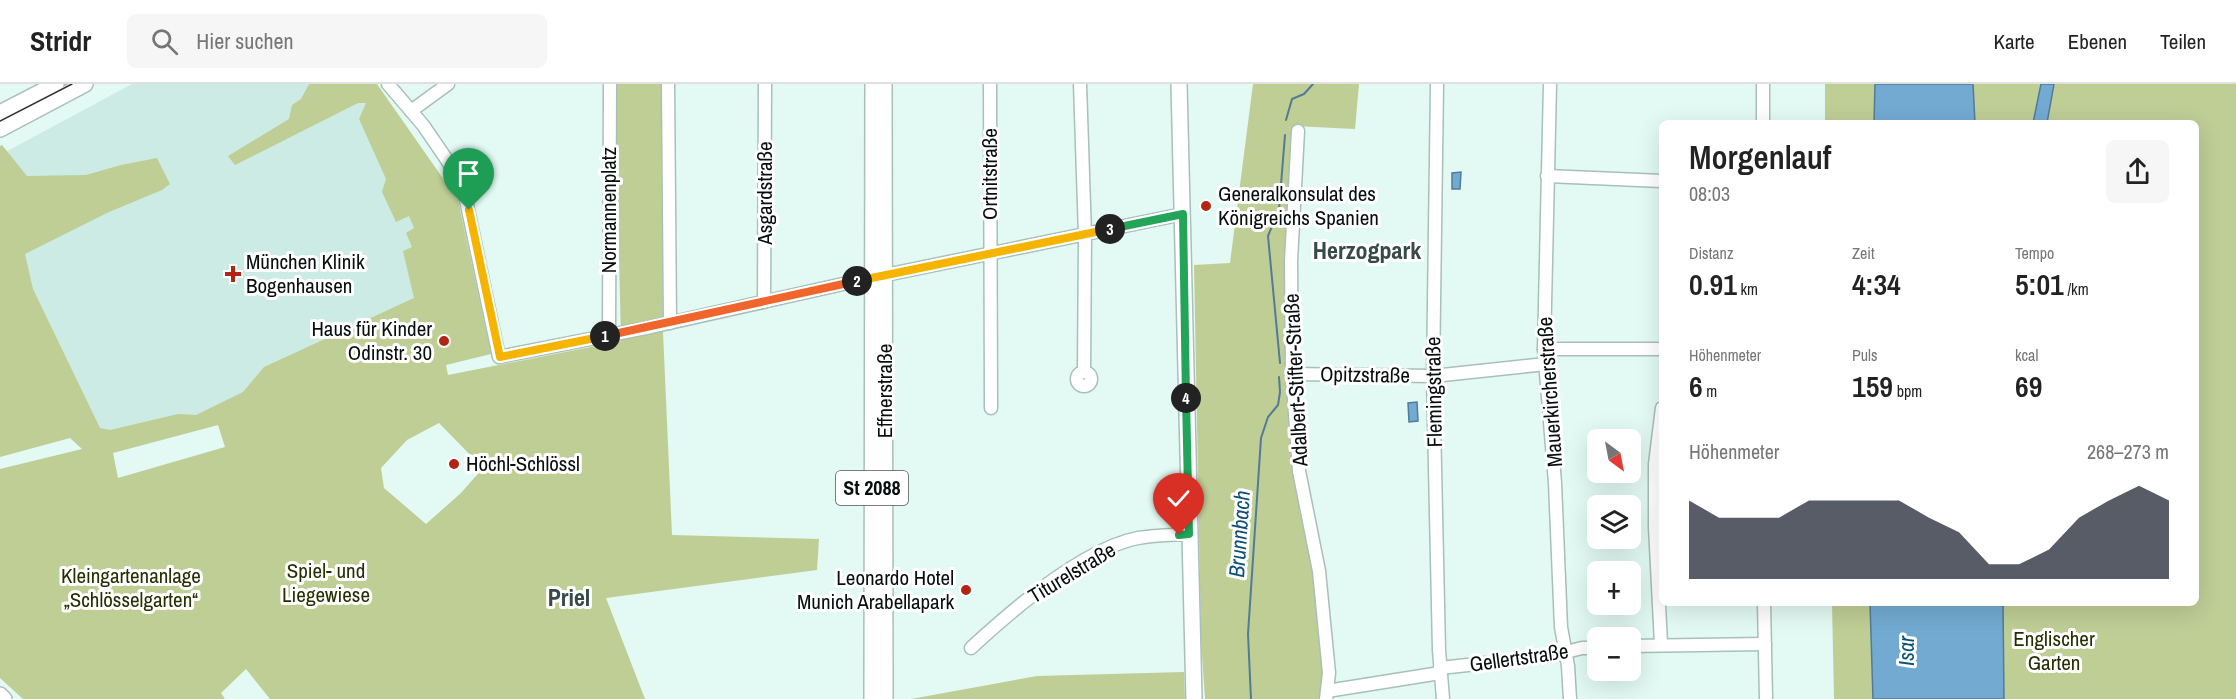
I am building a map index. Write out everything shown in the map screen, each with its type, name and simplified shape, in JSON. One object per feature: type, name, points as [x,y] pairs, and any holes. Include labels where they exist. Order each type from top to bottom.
[{"type":"main road","points":[[0,113],[56,84]]},
{"type":"main road","points":[[0,129],[85,84]]},
{"type":"main road","name":"Effnerstraße","points":[[873,84],[885,699]]},
{"type":"main road","name":"Effnerstraße","points":[[872,699],[878,277],[884,84]]},
{"type":"main road","points":[[1179,84],[1194,699]]},
{"type":"main road","points":[[0,695],[4,699]]},
{"type":"street","points":[[388,84],[411,111],[458,178],[466,200],[500,357],[1183,214]]},
{"type":"street","points":[[411,111],[447,84]]},
{"type":"street","name":"Normannenplatz","points":[[609,335],[610,84]]},
{"type":"street","points":[[668,84],[670,323]]},
{"type":"street","name":"Asgardstraße","points":[[764,302],[765,84]]},
{"type":"street","name":"Ortnitstraße","points":[[990,84],[991,408]]},
{"type":"street","points":[[1080,84],[1085,235],[1084,372]]},
{"type":"street","name":"Flemingstraße","points":[[1437,84],[1433,376],[1440,671],[1443,699]]},
{"type":"street","name":"Mauerkircherstraße","points":[[1550,84],[1544,349],[1555,483],[1561,627],[1570,681],[1570,699]]},
{"type":"street","points":[[1763,84],[1763,120]]},
{"type":"street","name":"Adalbert-Stifter-Straße","points":[[1298,132],[1291,261],[1292,374],[1298,463],[1319,571],[1329,673],[1327,695]]},
{"type":"street","points":[[1547,176],[1659,181]]},
{"type":"street","points":[[1544,349],[1659,349]]},
{"type":"street","name":"Opitzstraße","points":[[1292,374],[1433,376],[1546,364]]},
{"type":"street","points":[[1659,432],[1655,464],[1659,601]]},
{"type":"street","name":"Titurelstraße","points":[[971,648],[1005,616],[1044,586],[1104,549],[1138,538],[1189,534]]},
{"type":"street","points":[[1659,606],[1661,644]]},
{"type":"street","points":[[1764,606],[1766,699]]},
{"type":"street","points":[[1641,645],[1765,644]]},
{"type":"street","name":"Gellertstraße","points":[[1327,695],[1440,671],[1587,649]]},
{"type":"shaded area","name":"München Klinik Bogenhausen","points":[[132,84],[371,84],[453,202],[435,302],[332,391],[92,440],[34,313],[0,155]]},
{"type":"green space","points":[[309,84],[377,84],[458,200],[491,354],[446,365],[448,375],[621,341],[615,84],[661,84],[663,332],[672,535],[819,539],[817,570],[606,598],[645,699],[270,699],[246,669],[221,693],[225,699],[23,699],[0,678],[0,469],[82,449],[70,438],[0,457],[0,146],[2,145],[27,176],[86,175],[157,158],[170,184],[162,190],[109,212],[25,254],[33,289],[100,428],[110,430],[178,414],[196,415],[243,392],[264,367],[414,298],[403,251],[412,247],[406,233],[414,228],[409,216],[396,222],[382,192],[386,179],[359,119],[366,103],[358,103],[235,165],[228,156],[289,119],[292,105],[301,99]],"holes":[[[439,423],[483,468],[461,493],[426,524],[384,488],[381,468],[407,440]],[[218,425],[225,447],[118,478],[113,453]]]},
{"type":"green space","points":[[1253,84],[1359,84],[1355,129],[1294,126],[1289,206],[1285,327],[1288,408],[1293,464],[1320,603],[1324,652],[1323,699],[1205,699],[1201,639],[1194,265],[1230,263]]},
{"type":"green space","points":[[1825,84],[1875,84],[1874,120],[1825,120]]},
{"type":"green space","name":"Englischer Garten","points":[[1969,84],[2236,84],[2236,699],[1996,699],[1995,606],[2199,606],[2199,120],[1970,120]]},
{"type":"green space","points":[[1832,606],[1870,606],[1873,699],[1834,699]]},
{"type":"green space","points":[[1184,672],[1185,699],[911,699],[1037,676]]},
{"type":"water","points":[[1875,84],[1973,84],[1975,120],[1874,120]]},
{"type":"water","points":[[2041,84],[2054,84],[2048,120],[2034,120]]},
{"type":"water","points":[[1461,172],[1460,189],[1452,189],[1452,173]]},
{"type":"water","points":[[1417,402],[1418,421],[1409,422],[1408,403]]},
{"type":"water","name":"Isar","points":[[1870,606],[2003,606],[2004,699],[1873,699]]},
{"type":"waterway","name":"Brunnbach","points":[[1286,120],[1292,99],[1304,94],[1313,84]]},
{"type":"waterway","name":"Brunnbach","points":[[1280,363],[1268,236],[1279,209],[1285,135]]},
{"type":"waterway","name":"Brunnbach","points":[[1251,699],[1248,634],[1261,438],[1268,417],[1278,405],[1279,377]]},
{"type":"tram line","points":[[0,121],[72,84]]},
{"type":"place","name":"Generalkonsulat des Königreichs Spanien","points":[[1206,206]]},
{"type":"place","name":"München Klinik Bogenhausen","points":[[233,274]]},
{"type":"place","name":"Haus für Kinder Odinstr. 30","points":[[444,341]]},
{"type":"place","name":"Höchl-Schlössl","points":[[454,464]]},
{"type":"place","name":"Leonardo Hotel Munich Arabellapark","points":[[966,590]]},
{"type":"district","name":"Herzogpark","points":[[1367,251]]},
{"type":"district","name":"Priel","points":[[569,598]]},
{"type":"route","points":[[469,210],[500,357],[1183,214],[1189,534],[1179,535]]},
{"type":"park label","name":"Spiel- und Liegewiese","points":[[326,583]]},
{"type":"park label","name":"Kleingartenanlage „Schlösselgarten“","points":[[131,588]]}]
